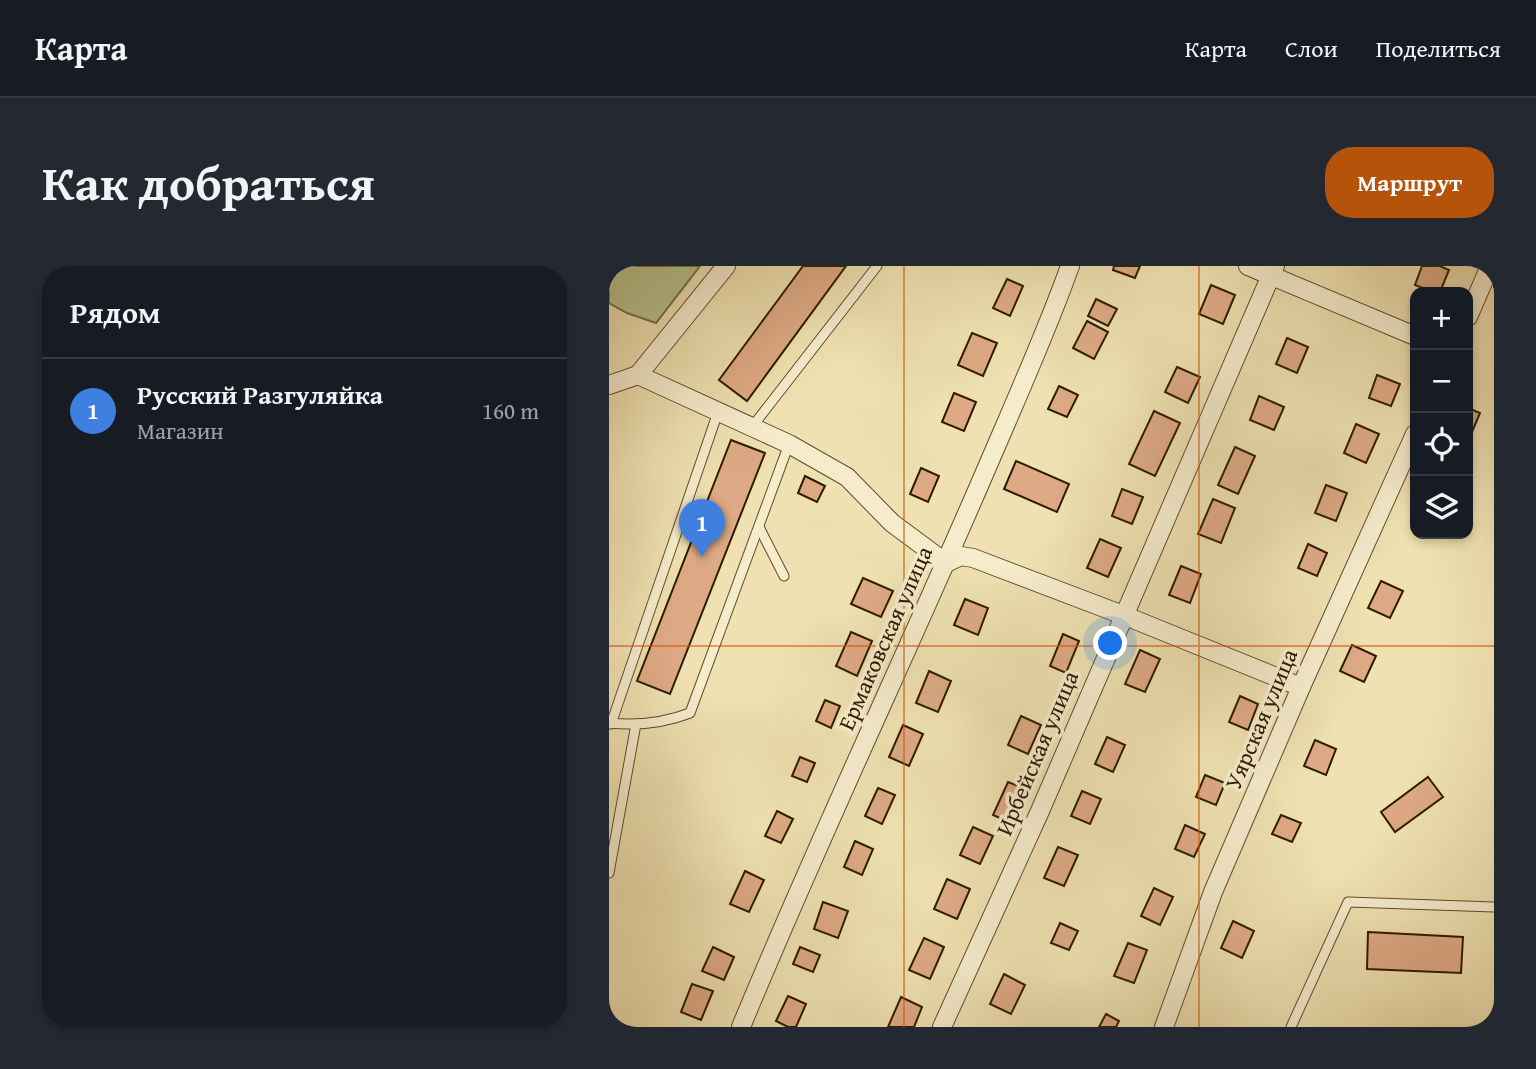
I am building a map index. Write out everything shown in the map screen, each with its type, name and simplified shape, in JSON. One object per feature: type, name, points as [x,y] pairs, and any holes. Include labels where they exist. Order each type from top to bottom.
[{"type":"street","points":[[609,385],[638,374],[726,266]]},
{"type":"street","name":"Ермаковская улица","points":[[741,1027],[777,939],[946,563],[1052,315],[1070,266]]},
{"type":"street","points":[[1248,266],[1273,271],[1410,334]]},
{"type":"street","points":[[1473,305],[1490,266]]},
{"type":"street","name":"Ирбейская улица","points":[[941,1027],[1040,811],[1273,271]]},
{"type":"street","points":[[638,374],[789,444],[847,477],[892,523],[946,563],[961,556],[973,558],[1301,687]]},
{"type":"street","name":"Уярская улица","points":[[1164,1027],[1213,892],[1301,687],[1410,445]]},
{"type":"lane","points":[[752,427],[877,266]]},
{"type":"lane","points":[[718,412],[610,723],[636,724],[673,720],[690,713],[789,444]]},
{"type":"lane","points":[[759,527],[784,576]]},
{"type":"lane","points":[[609,873],[636,724]]},
{"type":"lane","points":[[1291,1027],[1348,902],[1494,907]]},
{"type":"green space","points":[[609,266],[700,266],[656,323],[627,313],[609,303]]},
{"type":"building","points":[[803,266],[846,266],[747,401],[719,380]]},
{"type":"building","points":[[1114,266],[1140,266],[1135,278],[1113,270]]},
{"type":"building","points":[[1422,266],[1440,266],[1449,270],[1442,287],[1415,285]]},
{"type":"building","points":[[1007,279],[1023,286],[1010,316],[993,308]]},
{"type":"building","points":[[1211,285],[1235,295],[1223,324],[1199,314]]},
{"type":"building","points":[[1096,299],[1117,309],[1108,326],[1088,316]]},
{"type":"building","points":[[1087,321],[1108,332],[1094,359],[1073,348]]},
{"type":"building","points":[[972,333],[997,343],[983,376],[958,365]]},
{"type":"building","points":[[1287,338],[1308,347],[1297,373],[1276,364]]},
{"type":"building","points":[[1177,367],[1200,377],[1188,403],[1165,392]]},
{"type":"building","points":[[1377,375],[1400,384],[1391,406],[1369,398]]},
{"type":"building","points":[[1059,386],[1078,395],[1067,417],[1048,409]]},
{"type":"building","points":[[954,393],[976,402],[964,431],[942,422]]},
{"type":"building","points":[[1259,396],[1284,407],[1274,430],[1250,420]]},
{"type":"building","points":[[1473,410],[1480,413],[1473,430]]},
{"type":"building","points":[[1154,411],[1180,423],[1155,476],[1129,464]]},
{"type":"building","points":[[1356,424],[1379,434],[1366,463],[1344,453]]},
{"type":"building","points":[[731,440],[765,453],[670,694],[637,681]]},
{"type":"building","points":[[1235,447],[1255,456],[1238,494],[1218,485]]},
{"type":"building","points":[[1016,461],[1069,484],[1057,512],[1004,489]]},
{"type":"building","points":[[921,468],[939,476],[928,502],[910,494]]},
{"type":"building","points":[[805,476],[825,486],[817,502],[798,493]]},
{"type":"building","points":[[1326,485],[1347,493],[1336,521],[1315,513]]},
{"type":"building","points":[[1122,489],[1143,497],[1132,524],[1112,516]]},
{"type":"building","points":[[1213,499],[1235,508],[1221,543],[1198,534]]},
{"type":"building","points":[[1100,539],[1121,548],[1108,577],[1087,568]]},
{"type":"building","points":[[1308,544],[1327,553],[1317,576],[1298,568]]},
{"type":"building","points":[[1181,566],[1201,574],[1190,603],[1169,595]]},
{"type":"building","points":[[863,578],[893,591],[881,617],[851,604]]},
{"type":"building","points":[[1381,581],[1403,591],[1390,618],[1368,608]]},
{"type":"building","points":[[965,599],[988,608],[978,635],[954,625]]},
{"type":"building","points":[[851,632],[872,641],[857,676],[836,666]]},
{"type":"building","points":[[1063,634],[1079,641],[1066,673],[1050,666]]},
{"type":"building","points":[[1352,645],[1376,656],[1364,682],[1340,671]]},
{"type":"building","points":[[1140,650],[1160,659],[1145,692],[1125,684]]},
{"type":"building","points":[[929,671],[951,681],[938,712],[916,703]]},
{"type":"building","points":[[1240,696],[1258,704],[1248,730],[1229,722]]},
{"type":"building","points":[[825,700],[840,706],[831,728],[816,721]]},
{"type":"building","points":[[1021,716],[1041,725],[1028,754],[1008,745]]},
{"type":"building","points":[[903,725],[923,734],[909,766],[889,757]]},
{"type":"building","points":[[1107,737],[1125,745],[1113,772],[1095,764]]},
{"type":"building","points":[[1315,740],[1336,749],[1326,775],[1304,766]]},
{"type":"building","points":[[800,757],[815,763],[807,782],[792,776]]},
{"type":"building","points":[[1205,775],[1225,783],[1216,805],[1196,797]]},
{"type":"building","points":[[1428,777],[1443,797],[1395,832],[1381,812]]},
{"type":"building","points":[[1008,782],[1028,790],[1013,824],[993,815]]},
{"type":"building","points":[[878,788],[895,795],[882,824],[865,816]]},
{"type":"building","points":[[1082,791],[1101,799],[1090,824],[1071,816]]},
{"type":"building","points":[[777,811],[793,819],[781,843],[765,836]]},
{"type":"building","points":[[1281,815],[1301,823],[1292,842],[1272,834]]},
{"type":"building","points":[[1185,825],[1205,834],[1194,857],[1175,849]]},
{"type":"building","points":[[973,827],[993,836],[980,864],[960,855]]},
{"type":"building","points":[[855,841],[873,849],[862,875],[844,867]]},
{"type":"building","points":[[1058,847],[1078,855],[1064,886],[1044,878]]},
{"type":"building","points":[[745,871],[764,880],[749,912],[730,904]]},
{"type":"building","points":[[947,879],[970,889],[957,919],[934,909]]},
{"type":"building","points":[[1154,888],[1173,897],[1160,925],[1141,916]]},
{"type":"building","points":[[823,902],[848,911],[838,938],[814,929]]},
{"type":"building","points":[[1233,921],[1254,931],[1242,958],[1221,948]]},
{"type":"building","points":[[1060,923],[1078,931],[1069,950],[1051,943]]},
{"type":"building","points":[[1368,932],[1463,937],[1461,973],[1367,969]]},
{"type":"building","points":[[924,938],[944,947],[930,979],[909,970]]},
{"type":"building","points":[[1128,943],[1147,950],[1134,983],[1114,976]]},
{"type":"building","points":[[713,947],[734,957],[724,980],[702,971]]},
{"type":"building","points":[[800,947],[820,955],[813,972],[793,964]]},
{"type":"building","points":[[1004,974],[1025,985],[1011,1014],[990,1004]]},
{"type":"building","points":[[692,984],[713,991],[701,1020],[681,1012]]},
{"type":"building","points":[[788,996],[806,1004],[796,1027],[788,1027],[776,1021]]},
{"type":"building","points":[[901,997],[922,1007],[914,1027],[888,1027]]},
{"type":"building","points":[[1106,1014],[1119,1021],[1116,1027],[1099,1027]]},
{"type":"place","name":"Русский Разгуляйка","points":[[702,557]]}]
